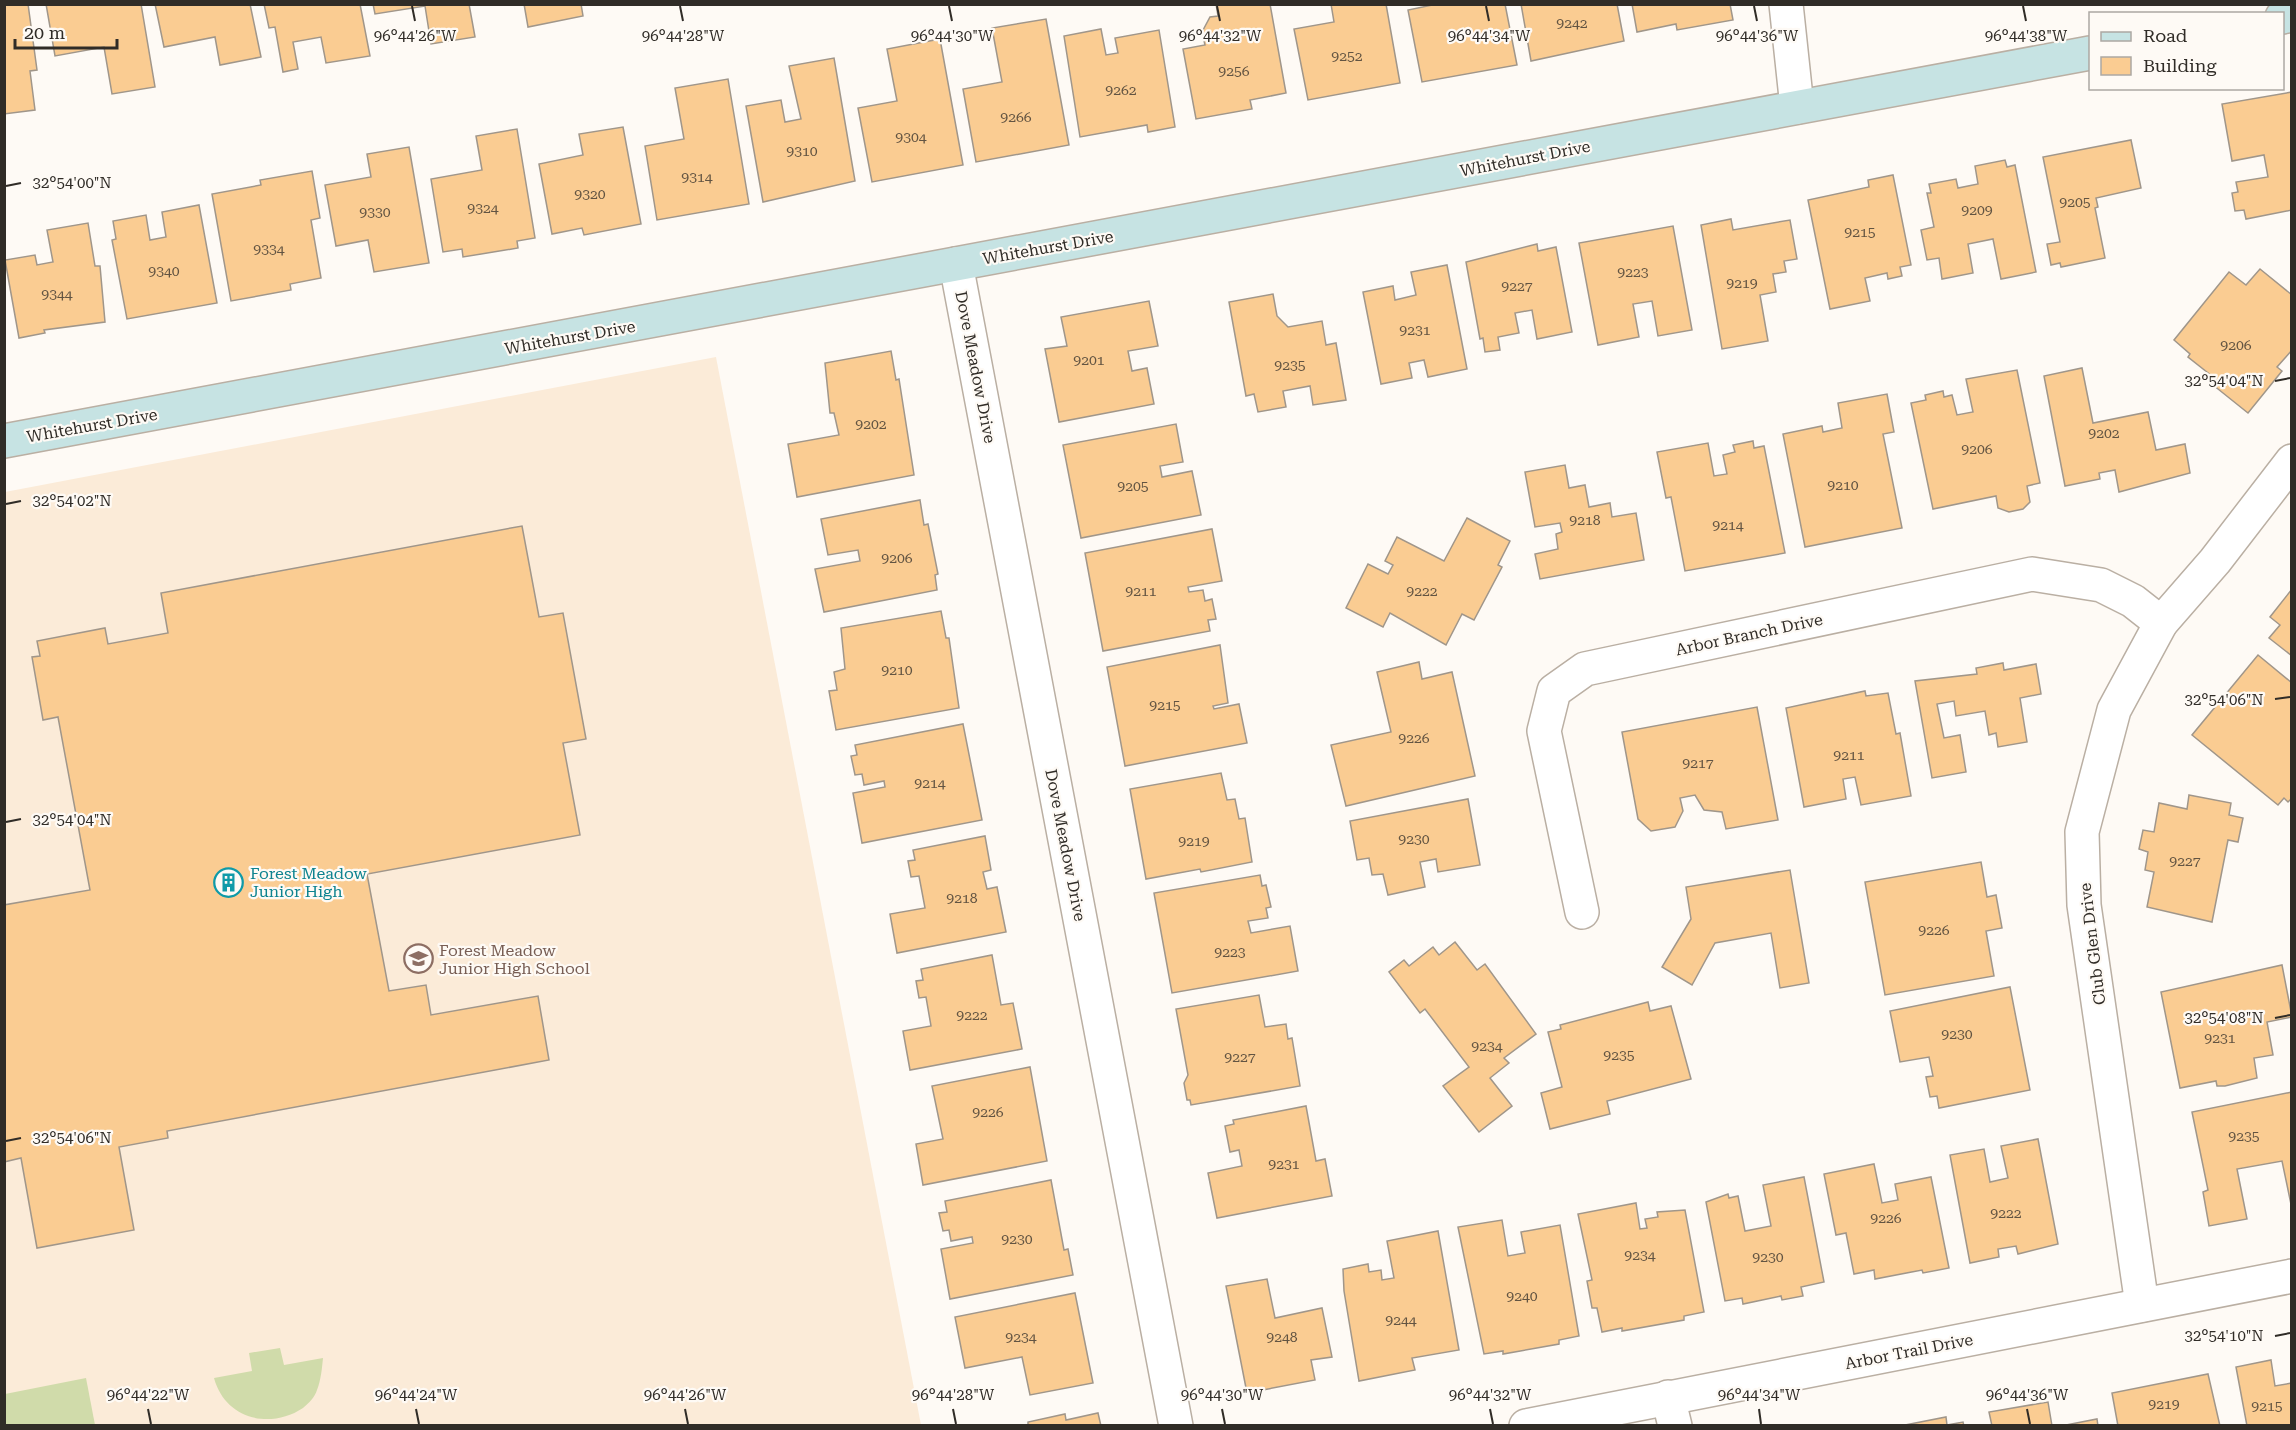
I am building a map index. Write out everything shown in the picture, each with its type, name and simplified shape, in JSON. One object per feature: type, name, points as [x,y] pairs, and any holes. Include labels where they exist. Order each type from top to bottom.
[{"type":"street","points":[[1786,4],[1797,107]]},
{"type":"street","name":"Whitehurst Drive","points":[[4,441],[2089,53]]},
{"type":"street","name":"Dove Meadow Drive","points":[[956,264],[1176,1425]]},
{"type":"street","name":"Club Glen Drive","points":[[2142,1305],[2084,905],[2082,832],[2114,710],[2161,623],[2215,561],[2292,461]]},
{"type":"street","name":"Arbor Branch Drive","points":[[1582,912],[1544,731],[1554,691],[1585,669],[2032,574],[2101,585],[2133,601],[2161,623]]},
{"type":"street","name":"Arbor Trail Drive","points":[[1526,1425],[1672,1411],[2142,1305],[2292,1276]]},
{"type":"shaded area","name":"Forest Meadow Junior High School","points":[[716,357],[921,1425],[5,1426],[5,492]]},
{"type":"green space","points":[[280,1348],[284,1365],[323,1358],[316,1393],[310,1402],[290,1415],[277,1418],[250,1417],[238,1411],[220,1392],[214,1378],[252,1371],[249,1353]]},
{"type":"green space","points":[[86,1378],[95,1425],[5,1425],[5,1394]]},
{"type":"building","points":[[4,4],[28,4],[37,70],[30,71],[35,110],[4,114]]},
{"type":"building","points":[[46,4],[141,4],[155,87],[112,94],[104,47],[55,56]]},
{"type":"building","points":[[155,4],[250,4],[261,57],[220,65],[215,37],[164,47]]},
{"type":"building","points":[[264,4],[360,4],[370,56],[326,63],[321,37],[293,42],[298,69],[283,72],[275,27],[269,28]]},
{"type":"building","points":[[373,4],[469,4],[475,37],[431,44],[425,6],[375,14]]},
{"type":"building","points":[[524,4],[581,4],[583,16],[528,27]]},
{"type":"building","points":[[1216,4],[1270,4],[1286,93],[1250,100],[1252,109],[1196,119],[1183,49],[1205,45],[1202,32],[1210,17],[1218,16]]},
{"type":"building","points":[[1331,4],[1386,4],[1400,83],[1308,100],[1294,29],[1334,22]]},
{"type":"building","points":[[1437,4],[1505,4],[1517,65],[1422,82],[1408,10]]},
{"type":"building","points":[[1521,4],[1617,4],[1624,41],[1531,61]]},
{"type":"building","points":[[1632,4],[1730,4],[1733,20],[1677,30],[1676,24],[1637,32]]},
{"type":"building","points":[[1046,19],[1069,145],[976,162],[963,89],[1002,82],[992,28]]},
{"type":"building","points":[[1101,29],[1106,55],[1118,53],[1115,38],[1159,30],[1175,127],[1148,132],[1147,125],[1080,137],[1064,36]]},
{"type":"building","points":[[940,39],[963,165],[872,182],[858,108],[897,101],[887,49]]},
{"type":"building","points":[[834,58],[855,181],[763,202],[746,106],[781,100],[785,122],[801,119],[789,66]]},
{"type":"building","points":[[728,79],[749,204],[657,220],[645,146],[684,139],[675,88]]},
{"type":"building","points":[[2292,92],[2292,210],[2246,219],[2244,210],[2235,211],[2232,193],[2238,192],[2236,182],[2268,177],[2264,155],[2232,161],[2222,104]]},
{"type":"building","points":[[623,127],[641,224],[584,235],[582,228],[552,234],[539,164],[583,155],[579,134]]},
{"type":"building","points":[[517,129],[535,238],[517,241],[518,248],[463,257],[462,249],[443,252],[431,179],[482,170],[476,136]]},
{"type":"building","points":[[2131,140],[2141,188],[2096,198],[2098,207],[2095,208],[2105,258],[2061,267],[2060,263],[2051,265],[2047,244],[2060,242],[2043,157]]},
{"type":"building","points":[[409,147],[429,263],[374,272],[368,240],[336,246],[325,185],[371,177],[367,154]]},
{"type":"building","points":[[2005,160],[2007,167],[2015,165],[2036,272],[2001,279],[1993,239],[1968,244],[1973,273],[1942,279],[1939,258],[1927,260],[1921,230],[1934,227],[1927,193],[1931,193],[1929,184],[1956,179],[1958,188],[1978,184],[1975,166]]},
{"type":"building","points":[[312,171],[320,218],[311,220],[321,278],[290,284],[291,290],[231,301],[212,194],[261,185],[260,180]]},
{"type":"building","points":[[1893,175],[1911,265],[1900,267],[1902,276],[1888,279],[1887,273],[1865,278],[1870,301],[1830,309],[1808,200],[1869,187],[1868,180]]},
{"type":"building","points":[[199,205],[217,303],[127,319],[112,240],[116,239],[113,221],[146,215],[150,240],[166,237],[162,212]]},
{"type":"building","points":[[1731,219],[1733,230],[1790,220],[1797,259],[1784,261],[1786,272],[1773,274],[1776,292],[1760,295],[1768,341],[1722,349],[1701,225]]},
{"type":"building","points":[[88,223],[95,266],[100,266],[105,322],[44,330],[45,333],[19,338],[5,260],[35,255],[37,265],[53,262],[47,230]]},
{"type":"building","points":[[1673,226],[1692,330],[1658,336],[1652,301],[1633,304],[1639,337],[1598,345],[1579,243]]},
{"type":"building","points":[[1537,244],[1538,251],[1556,247],[1572,332],[1537,339],[1532,310],[1515,313],[1519,333],[1498,337],[1500,350],[1485,352],[1483,338],[1480,339],[1466,262]]},
{"type":"building","points":[[1447,265],[1467,369],[1428,377],[1424,360],[1409,363],[1412,378],[1381,384],[1363,292],[1393,286],[1395,300],[1416,295],[1411,272]]},
{"type":"building","points":[[2260,269],[2292,295],[2292,350],[2277,367],[2282,371],[2248,413],[2213,385],[2217,380],[2188,357],[2190,354],[2174,340],[2229,272],[2246,285]]},
{"type":"building","points":[[1273,294],[1277,316],[1288,327],[1322,321],[1326,345],[1336,343],[1346,400],[1313,405],[1310,386],[1283,391],[1286,407],[1258,412],[1254,394],[1246,396],[1229,302]]},
{"type":"building","points":[[1149,301],[1158,346],[1128,351],[1132,371],[1147,368],[1154,404],[1059,422],[1045,349],[1067,346],[1061,317]]},
{"type":"building","points":[[891,351],[896,380],[899,379],[914,475],[797,497],[788,444],[839,435],[834,413],[830,413],[825,363]]},
{"type":"building","points":[[2082,368],[2093,423],[2148,412],[2156,450],[2185,444],[2190,473],[2119,492],[2115,470],[2099,473],[2100,479],[2065,486],[2044,376]]},
{"type":"building","points":[[2017,370],[2040,483],[2027,486],[2030,502],[2023,509],[2009,512],[1998,508],[1996,496],[1933,509],[1911,403],[1926,400],[1925,395],[1943,391],[1944,397],[1952,395],[1957,415],[1973,412],[1966,379]]},
{"type":"building","points":[[1887,394],[1894,432],[1883,434],[1902,528],[1805,547],[1783,434],[1822,426],[1823,432],[1842,428],[1838,403]]},
{"type":"building","points":[[1176,424],[1183,462],[1160,466],[1162,477],[1192,471],[1201,515],[1081,538],[1063,445]]},
{"type":"building","points":[[1753,441],[1754,448],[1764,446],[1785,553],[1685,571],[1671,497],[1666,498],[1657,452],[1708,443],[1714,476],[1727,474],[1723,455],[1735,452],[1733,445]]},
{"type":"building","points":[[1565,465],[1569,488],[1585,485],[1589,507],[1610,503],[1612,517],[1636,513],[1644,560],[1540,579],[1535,554],[1558,549],[1556,534],[1562,532],[1560,523],[1535,527],[1525,472]]},
{"type":"building","points":[[920,500],[924,525],[928,524],[938,574],[935,575],[937,590],[824,612],[815,569],[860,561],[858,550],[828,555],[821,519]]},
{"type":"building","points":[[1467,518],[1510,541],[1498,565],[1502,567],[1474,620],[1462,614],[1446,645],[1390,613],[1383,627],[1346,608],[1368,564],[1388,574],[1393,565],[1385,561],[1397,537],[1444,561]]},
{"type":"building","name":"Forest Meadow Junior High","points":[[522,526],[539,617],[563,613],[586,739],[563,743],[580,835],[367,874],[389,991],[426,985],[431,1015],[538,996],[549,1060],[167,1131],[168,1138],[119,1147],[134,1230],[37,1248],[21,1158],[4,1162],[4,905],[90,890],[58,717],[43,720],[32,657],[40,656],[37,641],[105,628],[108,644],[168,633],[161,593]]},
{"type":"building","points":[[1212,529],[1222,581],[1188,587],[1189,592],[1203,590],[1205,601],[1212,599],[1216,619],[1208,620],[1210,631],[1103,651],[1085,553]]},
{"type":"building","points":[[2292,589],[2292,656],[2269,638],[2280,625],[2270,617]]},
{"type":"building","points":[[941,611],[946,638],[949,638],[959,708],[836,730],[829,691],[837,690],[834,672],[845,669],[841,628]]},
{"type":"building","points":[[1220,645],[1228,703],[1213,706],[1214,709],[1239,704],[1247,743],[1125,766],[1107,667]]},
{"type":"building","points":[[2258,655],[2292,683],[2292,798],[2288,802],[2284,798],[2278,805],[2192,735]]},
{"type":"building","points":[[1419,662],[1422,679],[1452,672],[1475,776],[1346,806],[1331,745],[1391,732],[1377,672]]},
{"type":"building","points":[[2003,663],[2004,670],[2036,664],[2041,694],[2020,698],[2027,742],[1998,747],[1996,733],[1989,735],[1985,711],[1956,716],[1954,701],[1937,704],[1944,738],[1960,735],[1966,772],[1932,778],[1915,681],[1977,674],[1976,668]]},
{"type":"building","points":[[1865,691],[1866,696],[1888,693],[1896,734],[1900,733],[1911,796],[1861,805],[1855,777],[1843,779],[1846,799],[1804,807],[1786,708]]},
{"type":"building","points":[[1757,707],[1778,820],[1726,829],[1722,812],[1704,810],[1695,795],[1680,798],[1683,811],[1675,827],[1651,831],[1638,819],[1622,732]]},
{"type":"building","points":[[963,724],[982,820],[862,843],[853,793],[885,787],[884,781],[864,785],[862,774],[855,775],[851,756],[857,755],[855,745]]},
{"type":"building","points":[[1221,773],[1227,800],[1235,799],[1239,819],[1245,818],[1252,862],[1146,879],[1130,789]]},
{"type":"building","points":[[2189,795],[2231,803],[2229,815],[2243,818],[2238,842],[2228,840],[2212,922],[2147,907],[2154,872],[2145,870],[2148,852],[2139,849],[2143,830],[2154,832],[2159,803],[2187,809]]},
{"type":"building","points":[[1468,799],[1480,865],[1438,872],[1436,859],[1420,862],[1425,887],[1388,895],[1383,874],[1372,875],[1369,858],[1357,860],[1350,821]]},
{"type":"building","points":[[985,836],[991,870],[983,872],[987,889],[997,887],[1006,932],[897,953],[890,914],[925,908],[919,876],[911,877],[908,861],[915,860],[913,850]]},
{"type":"building","points":[[1981,862],[1987,897],[1996,895],[2002,928],[1986,931],[1994,976],[1885,995],[1865,882]]},
{"type":"building","points":[[1790,870],[1809,983],[1780,988],[1771,933],[1715,943],[1692,985],[1662,967],[1691,919],[1686,887]]},
{"type":"building","points":[[1260,875],[1262,886],[1266,885],[1271,907],[1266,908],[1268,918],[1248,921],[1251,933],[1290,926],[1298,971],[1172,993],[1154,893]]},
{"type":"building","points":[[1455,942],[1477,970],[1485,964],[1536,1034],[1504,1058],[1509,1063],[1490,1078],[1512,1106],[1479,1132],[1443,1086],[1469,1067],[1425,1009],[1420,1013],[1389,972],[1404,960],[1409,966],[1433,947],[1439,955]]},
{"type":"building","points":[[992,955],[1001,1005],[1013,1003],[1022,1049],[910,1070],[903,1031],[931,1026],[926,997],[919,998],[916,981],[923,980],[921,969]]},
{"type":"building","points":[[2282,965],[2292,1017],[2267,1022],[2273,1055],[2254,1058],[2257,1078],[2225,1086],[2217,1086],[2216,1081],[2180,1088],[2161,992]]},
{"type":"building","points":[[2010,987],[2030,1090],[1939,1108],[1937,1096],[1930,1097],[1926,1077],[1933,1076],[1929,1057],[1900,1062],[1890,1011]]},
{"type":"building","points":[[1259,995],[1265,1027],[1286,1024],[1288,1039],[1292,1038],[1300,1086],[1191,1105],[1190,1100],[1187,1100],[1184,1083],[1188,1075],[1176,1009]]},
{"type":"building","points":[[1648,1002],[1650,1011],[1671,1006],[1691,1079],[1607,1101],[1610,1114],[1550,1129],[1541,1093],[1562,1087],[1548,1032],[1561,1029],[1560,1025]]},
{"type":"building","points":[[1030,1067],[1047,1161],[923,1185],[916,1144],[943,1139],[932,1086]]},
{"type":"building","points":[[2292,1092],[2292,1209],[2282,1161],[2237,1169],[2247,1219],[2209,1226],[2203,1192],[2208,1190],[2192,1112]]},
{"type":"building","points":[[1306,1106],[1316,1161],[1325,1159],[1332,1196],[1217,1218],[1208,1173],[1242,1166],[1239,1150],[1230,1152],[1225,1126],[1234,1124],[1233,1120]]},
{"type":"building","points":[[2038,1139],[2058,1244],[2018,1254],[2016,1246],[1998,1249],[1999,1257],[1970,1263],[1950,1155],[1984,1149],[1990,1182],[2008,1178],[2001,1146]]},
{"type":"building","points":[[1874,1164],[1882,1203],[1898,1200],[1895,1184],[1931,1177],[1949,1268],[1923,1273],[1922,1270],[1875,1279],[1874,1270],[1854,1274],[1846,1233],[1836,1235],[1824,1174]]},
{"type":"building","points":[[1804,1177],[1824,1282],[1801,1287],[1803,1296],[1782,1300],[1781,1296],[1743,1304],[1742,1298],[1725,1301],[1706,1202],[1728,1194],[1729,1198],[1738,1196],[1745,1231],[1771,1226],[1763,1185]]},
{"type":"building","points":[[1051,1180],[1064,1250],[1068,1249],[1073,1275],[950,1299],[941,1249],[973,1243],[972,1237],[951,1241],[949,1230],[943,1231],[939,1213],[947,1212],[945,1201]]},
{"type":"building","points":[[1636,1203],[1640,1229],[1647,1228],[1645,1219],[1658,1217],[1657,1212],[1685,1210],[1704,1312],[1684,1316],[1684,1320],[1622,1331],[1622,1328],[1602,1332],[1597,1308],[1592,1308],[1587,1281],[1592,1280],[1578,1214]]},
{"type":"building","points":[[1502,1220],[1508,1256],[1525,1253],[1521,1232],[1560,1225],[1579,1336],[1559,1340],[1559,1344],[1503,1354],[1503,1351],[1484,1354],[1458,1227]]},
{"type":"building","points":[[1438,1231],[1459,1350],[1412,1358],[1415,1370],[1359,1381],[1344,1291],[1343,1269],[1368,1264],[1369,1272],[1381,1270],[1382,1280],[1394,1278],[1387,1241]]},
{"type":"building","points":[[1267,1279],[1275,1318],[1322,1308],[1332,1357],[1311,1360],[1315,1380],[1247,1393],[1226,1286]]},
{"type":"building","points":[[1075,1293],[1093,1383],[1030,1395],[1022,1357],[965,1368],[955,1317]]},
{"type":"building","points":[[2271,1360],[2275,1386],[2292,1383],[2292,1426],[2247,1426],[2236,1367]]},
{"type":"building","points":[[2208,1374],[2220,1426],[2118,1426],[2112,1393]]},
{"type":"building","points":[[2048,1402],[2052,1426],[1992,1426],[1989,1412]]},
{"type":"building","points":[[1098,1413],[1101,1426],[1028,1426],[1028,1422],[1065,1414],[1066,1420]]},
{"type":"building","points":[[1946,1417],[1947,1425],[1963,1422],[1964,1426],[1900,1426]]},
{"type":"building","points":[[2097,1419],[2098,1426],[2061,1426]]},
{"type":"place","name":"Forest Meadow Junior High","points":[[229,882]]},
{"type":"place","name":"Forest Meadow Junior High School","points":[[418,959]]}]
